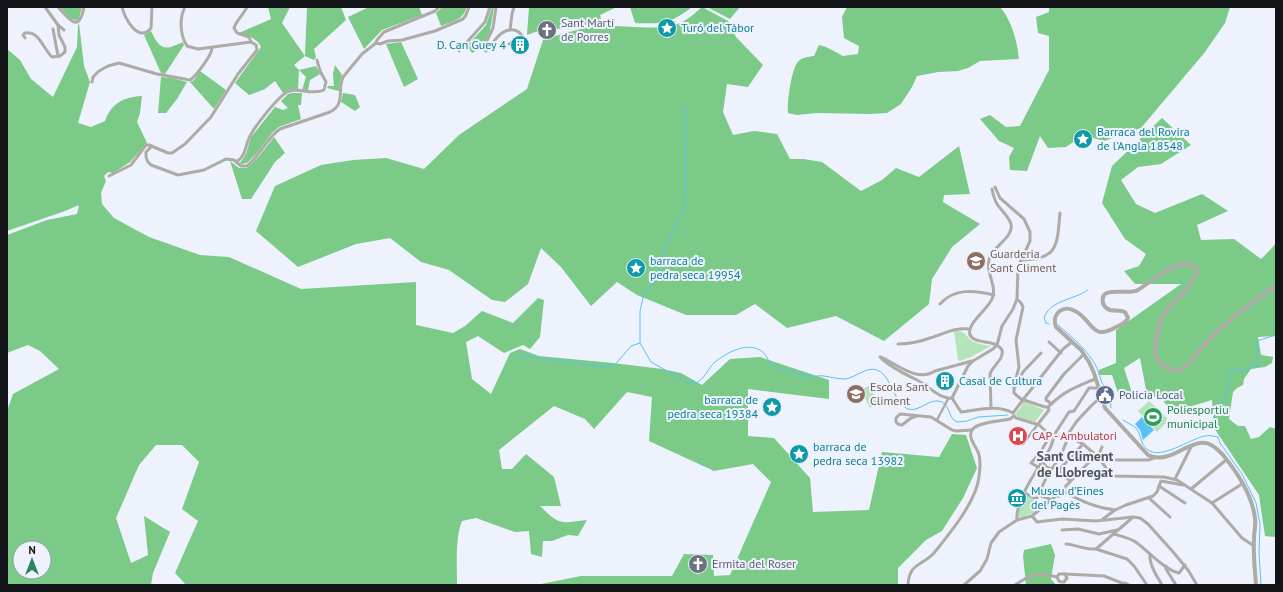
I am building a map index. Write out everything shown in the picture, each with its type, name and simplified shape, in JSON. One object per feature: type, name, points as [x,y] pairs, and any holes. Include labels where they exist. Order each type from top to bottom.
[{"type":"street","points":[[45,7],[58,25],[64,30]]},
{"type":"street","points":[[58,7],[70,20],[75,22],[81,19],[84,7]]},
{"type":"street","points":[[122,7],[131,26],[137,31],[143,33],[148,32],[151,28],[152,7]]},
{"type":"street","points":[[185,7],[181,18],[184,38],[187,46],[198,49],[251,42]]},
{"type":"street","points":[[109,176],[131,165],[146,145],[172,152],[185,144],[211,117],[238,74],[257,50],[256,45],[251,42],[249,38],[237,33],[234,28],[235,24],[241,18],[247,7]]},
{"type":"street","points":[[152,146],[146,152],[148,162],[151,165],[178,175],[204,170],[226,159],[232,159],[239,166],[247,166],[261,151],[273,134],[279,130],[335,109],[339,103],[343,77],[362,54],[376,43],[384,32],[435,11],[440,7]]},
{"type":"street","points":[[376,43],[380,44],[388,41],[400,40],[435,31],[463,19],[469,7]]},
{"type":"street","points":[[459,51],[485,22],[490,7]]},
{"type":"street","points":[[496,7],[493,28],[484,50],[486,51],[500,36],[510,30],[518,32],[522,36],[520,39],[509,44]]},
{"type":"street","points":[[510,30],[514,7]]},
{"type":"street","points":[[30,30],[32,34],[44,45],[50,55],[54,57],[63,54],[66,50],[59,35],[58,25]]},
{"type":"street","points":[[53,29],[58,56]]},
{"type":"street","points":[[25,38],[23,35],[25,33],[32,34]]},
{"type":"street","points":[[92,82],[93,77],[99,71],[108,66],[120,63],[158,74],[190,80],[209,57],[212,52],[212,48]]},
{"type":"street","points":[[236,162],[243,155],[252,134],[268,111],[287,92],[314,93],[324,90],[326,82],[320,71],[317,60]]},
{"type":"street","points":[[990,408],[990,374],[1003,355],[1002,348],[997,344],[975,339],[971,336],[970,329],[972,324],[991,303],[994,295],[989,269],[989,259],[994,250],[1007,236],[1011,226],[996,203],[993,188],[1000,198],[1024,219],[1030,235],[1030,241],[1017,271],[1017,299],[1013,309],[1002,326],[997,344],[993,349],[973,361],[932,372],[917,374],[905,370],[880,357],[898,371],[950,399],[961,412],[990,408],[1004,410],[1016,418],[1038,424],[1047,433],[1083,444],[1101,460],[1109,473],[1115,477],[1164,476],[1175,479],[1186,486]]},
{"type":"street","points":[[1021,260],[1041,258],[1052,251],[1058,240],[1060,213]]},
{"type":"street","points":[[1154,458],[1146,454],[1107,411],[1100,398],[1091,366],[1084,354],[1056,327],[1054,322],[1055,316],[1058,312],[1067,309],[1078,312],[1094,329],[1100,332],[1107,332],[1126,322],[1128,318],[1125,312],[1109,310],[1104,306],[1103,302],[1107,293],[1112,291],[1134,292],[1173,268],[1190,264],[1195,267],[1197,272],[1195,278],[1164,314],[1160,326],[1156,350],[1156,358],[1164,365],[1176,371],[1185,367],[1208,340],[1229,320],[1276,286]]},
{"type":"street","points":[[940,304],[949,296],[968,292],[977,291],[994,295]]},
{"type":"street","points":[[1017,299],[1022,303],[1023,307],[1016,340],[1019,370],[1014,390],[1015,394],[1023,400],[1047,408]]},
{"type":"street","points":[[898,344],[925,340],[950,330],[961,328],[970,329]]},
{"type":"street","points":[[1049,342],[1060,353]]},
{"type":"street","points":[[917,416],[911,418],[902,425],[898,424],[895,420],[900,414],[929,416],[954,431],[972,430],[979,425],[1010,419],[1060,353],[1072,342]]},
{"type":"street","points":[[1014,390],[1023,372],[1041,353]]},
{"type":"street","points":[[1052,404],[1046,400],[1046,398],[1066,372],[1084,354]]},
{"type":"street","points":[[937,420],[966,370],[973,361]]},
{"type":"street","points":[[962,364],[966,367],[966,370]]},
{"type":"street","points":[[1023,444],[1038,424],[1047,408],[1069,390],[1095,379]]},
{"type":"street","points":[[1038,467],[1031,463],[1044,449],[1068,413],[1074,411],[1089,388],[1098,388]]},
{"type":"street","points":[[1025,493],[1036,499],[1046,478],[1063,451],[1067,438],[1077,421],[1100,398]]},
{"type":"street","points":[[908,585],[908,577],[911,570],[934,553],[969,505],[975,492],[979,478],[980,465],[978,451],[971,438],[972,430]]},
{"type":"street","points":[[1017,520],[1017,510],[1038,467],[1054,440],[1052,435]]},
{"type":"street","points":[[1101,460],[1148,460],[1168,456],[1202,442],[1209,444],[1218,450],[1242,484],[1248,495],[1254,513],[1256,585]]},
{"type":"street","points":[[1059,470],[1083,444]]},
{"type":"street","points":[[1175,479],[1192,445]]},
{"type":"street","points":[[964,585],[980,571],[987,560],[990,545],[1002,530],[1017,520],[1032,516],[1056,496],[1060,496],[1070,481],[1097,456],[1102,447]]},
{"type":"street","points":[[1042,460],[1046,466],[1059,470],[1070,481]]},
{"type":"street","points":[[1191,488],[1226,460]]},
{"type":"street","points":[[1101,520],[1116,510],[1137,500],[1149,498],[1156,494],[1160,482],[1163,480],[1191,488],[1212,503],[1242,538],[1254,546]]},
{"type":"street","points":[[1212,503],[1242,484]]},
{"type":"street","points":[[1159,486],[1185,503]]},
{"type":"street","points":[[1064,491],[1090,505],[1103,509],[1116,510]]},
{"type":"street","points":[[1039,495],[1052,500]]},
{"type":"street","points":[[1149,498],[1170,517]]},
{"type":"street","points":[[1032,516],[1037,522],[1066,519],[1101,520],[1133,517],[1142,519],[1185,565],[1197,585]]},
{"type":"street","points":[[1096,549],[1133,517]]},
{"type":"street","points":[[1126,518],[1126,523]]},
{"type":"street","points":[[1062,530],[1078,529],[1099,534],[1118,530]]},
{"type":"street","points":[[1113,534],[1136,542],[1166,566],[1179,573],[1185,565]]},
{"type":"street","points":[[1066,544],[1074,544],[1085,549],[1096,549],[1127,559],[1134,566],[1147,585]]},
{"type":"street","points":[[1150,554],[1152,566],[1162,585]]},
{"type":"street","points":[[1166,566],[1166,569],[1176,585]]},
{"type":"street","points":[[1057,577],[1061,573],[1104,576],[1123,585],[1125,583],[1129,585]]},
{"type":"street","points":[[1015,585],[1033,575],[1041,574],[1057,577],[1060,582],[1064,582],[1067,578],[1065,574]]},
{"type":"green space","points":[[60,7],[82,7],[79,19],[71,19]]},
{"type":"green space","points":[[268,7],[290,7],[282,23],[305,56],[294,65],[299,70],[298,89],[290,89],[283,93],[275,81],[265,89],[249,95],[235,83],[261,47],[260,44],[249,36],[239,33],[271,19]]},
{"type":"green space","points":[[307,7],[341,7],[346,20],[314,49],[316,57],[314,60],[305,56]]},
{"type":"green space","points":[[369,7],[419,7],[422,15],[382,30],[364,49],[348,17]]},
{"type":"green space","points":[[442,7],[467,7],[463,15],[441,26],[436,13]]},
{"type":"green space","points":[[492,7],[494,7],[490,31],[482,48],[472,53],[467,46],[486,25]]},
{"type":"green space","points":[[529,7],[617,7],[600,15],[602,23],[535,32],[527,35]]},
{"type":"green space","points":[[630,7],[692,7],[678,17],[665,22],[635,23]]},
{"type":"green space","points":[[702,7],[728,21],[736,37],[763,65],[748,87],[727,84],[723,112],[733,135],[754,131],[777,134],[790,159],[803,159],[822,162],[861,191],[882,180],[896,168],[919,177],[959,146],[970,194],[944,195],[943,202],[980,224],[952,247],[932,279],[929,304],[884,341],[836,316],[787,328],[755,304],[736,315],[686,315],[637,295],[617,282],[591,306],[561,267],[541,248],[528,284],[505,302],[492,300],[449,270],[421,262],[390,238],[356,244],[298,267],[256,231],[275,186],[321,165],[353,160],[386,158],[424,169],[459,135],[527,89],[543,40],[598,26],[665,27],[682,22]]},
{"type":"green space","points":[[707,7],[740,7],[730,19]]},
{"type":"green space","points":[[847,7],[1000,7],[1008,18],[1017,45],[1019,59],[980,61],[968,68],[958,71],[938,72],[917,76],[901,104],[887,113],[817,113],[797,115],[788,113],[791,80],[795,67],[800,60],[814,56],[819,45],[843,56],[858,54],[859,46],[844,38],[842,17]]},
{"type":"green space","points":[[1049,7],[1230,7],[1225,23],[1205,52],[1141,128],[1104,141],[1083,135],[1066,147],[1048,148],[1040,136],[1027,171],[1010,170],[1009,157],[1014,148],[999,141],[980,119],[990,115],[1006,127],[1020,126],[1049,70],[1049,36],[1038,33],[1036,17],[1049,12]]},
{"type":"green space","points":[[79,23],[84,66],[90,82],[78,123],[91,127],[105,121],[111,110],[119,102],[129,98],[142,96],[140,113],[137,122],[147,143],[130,162],[113,173],[108,172],[104,176],[106,181],[101,193],[102,204],[114,218],[149,237],[200,255],[229,257],[301,289],[416,282],[416,325],[453,333],[465,326],[482,311],[513,323],[538,298],[544,300],[540,337],[530,349],[523,345],[504,353],[478,336],[466,342],[472,379],[491,394],[510,353],[520,349],[539,356],[662,369],[681,373],[702,385],[730,359],[760,357],[829,380],[829,399],[748,389],[748,436],[774,438],[810,478],[813,512],[869,510],[882,452],[939,457],[952,434],[966,435],[977,468],[963,498],[942,531],[926,540],[898,568],[898,585],[536,585],[581,576],[672,576],[684,554],[713,555],[714,576],[730,575],[771,482],[753,464],[714,471],[649,441],[652,397],[627,392],[594,429],[585,419],[554,406],[499,450],[502,469],[512,469],[526,454],[554,477],[561,506],[540,506],[552,517],[561,522],[587,520],[578,536],[568,535],[552,541],[543,541],[542,557],[531,554],[529,531],[515,532],[476,518],[462,521],[457,544],[457,585],[186,585],[175,573],[198,521],[182,509],[199,462],[182,445],[156,445],[139,465],[116,518],[131,563],[148,555],[144,516],[170,532],[153,573],[151,585],[7,585],[7,411],[13,394],[59,369],[40,351],[28,345],[7,353],[7,235],[47,220],[77,214],[79,205],[7,231],[7,49],[20,60],[31,79],[53,97],[77,47]]},
{"type":"green space","points":[[151,31],[157,42],[163,47],[171,47],[183,42],[184,45],[165,74],[161,73],[144,35]]},
{"type":"green space","points":[[401,42],[418,79],[404,87],[386,44]]},
{"type":"green space","points":[[335,65],[342,75],[339,91],[327,88],[328,86],[334,86],[333,74]]},
{"type":"green space","points":[[316,66],[320,74],[310,80],[308,91],[302,90],[306,77],[299,70]]},
{"type":"green space","points":[[200,71],[226,90],[214,109],[190,82],[194,80]]},
{"type":"green space","points":[[161,77],[187,82],[177,99],[166,113],[158,113]]},
{"type":"green space","points":[[302,93],[301,105],[298,105],[301,119],[279,127],[272,133],[257,153],[247,163],[241,164],[240,163],[246,154],[251,137],[275,107],[283,110],[288,108],[281,101],[288,94]]},
{"type":"green space","points":[[343,93],[355,95],[360,107],[355,111],[341,102]]},
{"type":"green space","points":[[1162,118],[1191,145],[1161,164],[1138,167],[1121,180],[1136,204],[1155,213],[1202,194],[1228,211],[1197,225],[1201,240],[1234,239],[1261,259],[1276,243],[1276,336],[1258,337],[1261,355],[1273,357],[1272,363],[1265,367],[1251,369],[1244,379],[1243,385],[1233,392],[1229,419],[1238,426],[1245,426],[1251,439],[1259,437],[1270,427],[1276,429],[1276,537],[1265,536],[1259,495],[1214,428],[1212,400],[1172,412],[1161,398],[1147,395],[1140,358],[1124,368],[1133,396],[1120,399],[1112,375],[1099,375],[1099,370],[1116,363],[1116,330],[1181,284],[1135,284],[1124,271],[1139,266],[1146,254],[1125,239],[1102,203],[1112,166]]},
{"type":"green space","points":[[274,137],[285,153],[275,162],[251,199],[242,199],[230,161],[239,168],[247,168],[260,155]]},
{"type":"green space","points":[[954,331],[964,333],[974,342],[991,346],[960,361],[958,360]]},
{"type":"green space","points":[[869,386],[878,403],[870,408],[861,390]]},
{"type":"green space","points":[[1023,401],[1044,410],[1035,422],[1018,417],[1015,414],[1021,407]]},
{"type":"green space","name":"Poliesportiu municipal","points":[[1149,401],[1167,418],[1166,423],[1157,432],[1138,411]]},
{"type":"green space","points":[[1026,495],[1034,500],[1034,513],[1021,517],[1018,516],[1019,509]]},
{"type":"green space","points":[[1051,544],[1055,555],[1051,579],[1056,585],[1026,585],[1023,556],[1024,550]]},
{"type":"water","points":[[1142,417],[1154,430],[1143,440],[1140,430],[1135,424]]},
{"type":"waterway","points":[[640,343],[640,311],[644,294],[658,277],[665,247],[684,209],[686,108]]},
{"type":"waterway","points":[[1049,324],[1046,323],[1044,318],[1051,307],[1088,290]]},
{"type":"waterway","points":[[1058,325],[1080,345],[1097,368],[1102,383],[1109,394],[1111,408]]},
{"type":"waterway","points":[[1212,423],[1227,392],[1230,372],[1258,366],[1257,341],[1276,335]]},
{"type":"waterway","points":[[518,356],[609,368],[613,367],[631,346],[640,343],[651,362],[687,382],[696,383],[702,379],[715,362],[725,355],[730,352],[749,347],[762,351],[774,367],[802,375],[845,379],[865,371],[873,369],[877,370],[882,373],[889,382],[901,404],[906,408],[914,409],[934,401],[942,402],[957,422],[967,421],[978,417],[1008,415]]},
{"type":"waterway","points":[[1123,420],[1136,428],[1145,447],[1154,452],[1168,451],[1205,436],[1218,437],[1220,443],[1242,474],[1256,503],[1260,524],[1259,553],[1261,585]]},
{"type":"place","name":"Turó del Tàbor","points":[[667,28]]},
{"type":"place","name":"Sant Martí de Porres","points":[[547,30]]},
{"type":"place","name":"D. Can Guey 4","points":[[520,45]]},
{"type":"place","name":"Barraca del Rovira de l'Angla 18548","points":[[1083,139]]},
{"type":"place","name":"Guarderia Sant Climent","points":[[976,261]]},
{"type":"place","name":"barraca de pedra seca 19954","points":[[636,268]]},
{"type":"place","name":"Casal de Cultura","points":[[945,381]]},
{"type":"place","name":"Escola Sant Climent","points":[[856,394]]},
{"type":"place","name":"Policia Local","points":[[1105,395]]},
{"type":"place","name":"barraca de pedra seca 19384","points":[[772,407]]},
{"type":"place","name":"Poliesportiu municipal","points":[[1153,417]]},
{"type":"place","name":"CAP - Ambulatori","points":[[1018,436]]},
{"type":"place","name":"barraca de pedra seca 13982","points":[[799,454]]},
{"type":"place","name":"Museu d’Eines del Pagès","points":[[1017,498]]},
{"type":"place","name":"Ermita del Roser","points":[[698,564]]},
{"type":"district","name":"Sant Climent de Llobregat","points":[[1075,464]]}]
